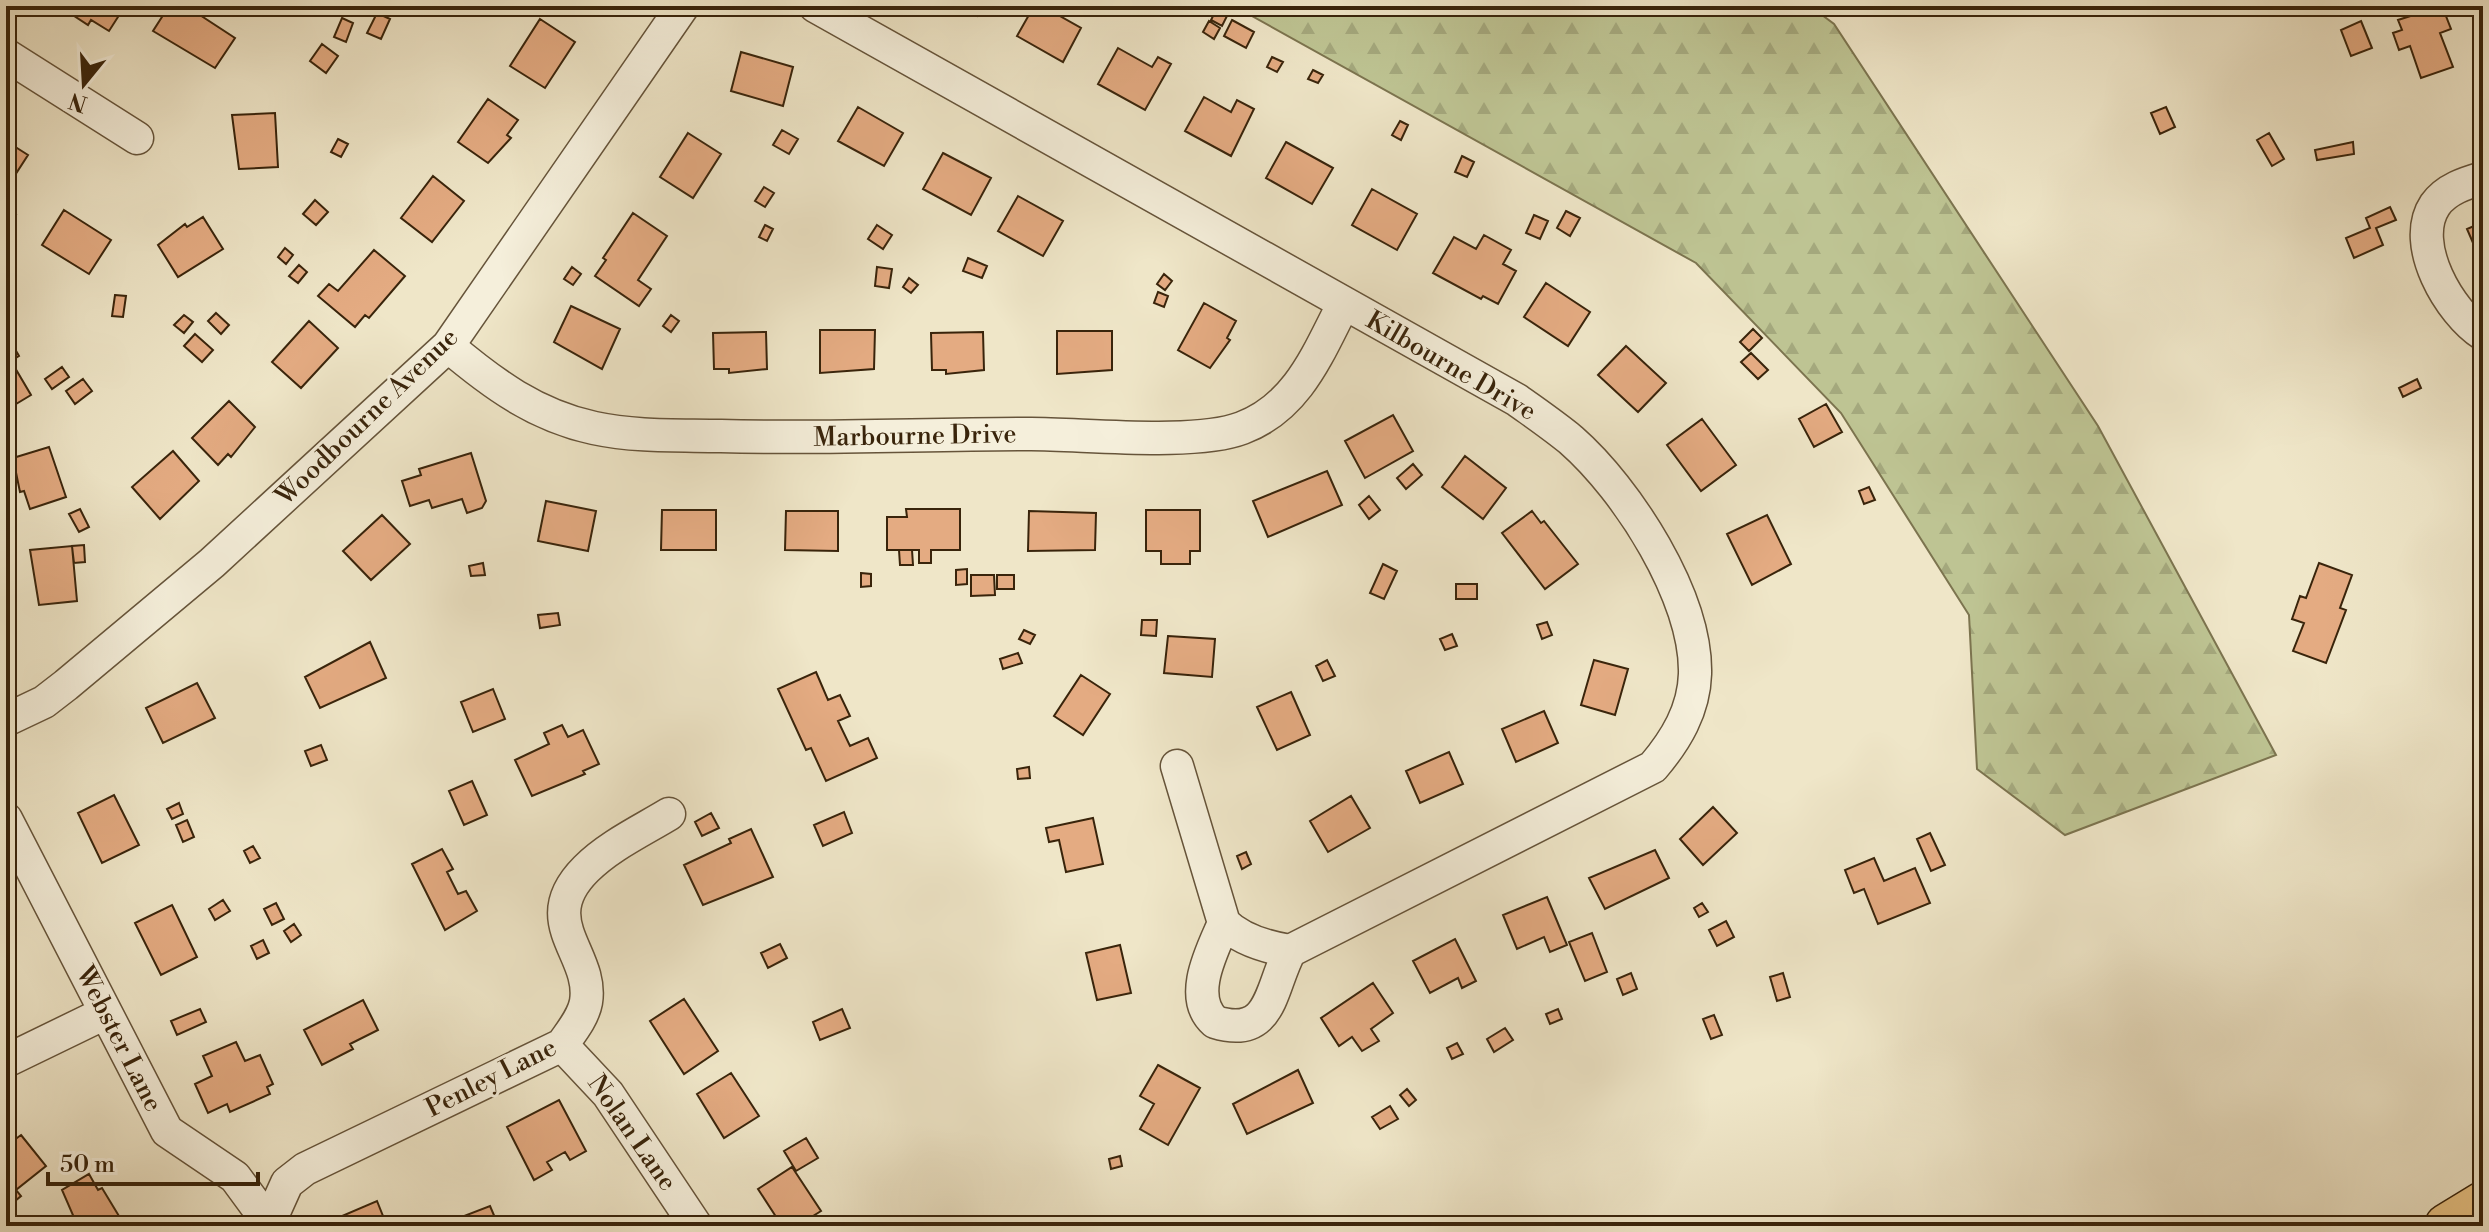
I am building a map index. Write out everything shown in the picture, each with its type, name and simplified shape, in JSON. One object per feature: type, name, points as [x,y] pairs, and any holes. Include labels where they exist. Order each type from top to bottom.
[{"type":"main road","points":[[2447,1226],[2483,1204]]},
{"type":"street","name":"Woodbourne Avenue","points":[[6,720],[44,702],[200,573],[448,346],[683,6]]},
{"type":"street","name":"Kilbourne Drive","points":[[815,6],[1517,400],[1572,441],[1611,483],[1642,526],[1690,628],[1695,677],[1683,725],[1653,767],[1290,951]]},
{"type":"street","points":[[6,55],[137,138]]},
{"type":"street","points":[[2483,178],[2444,195],[2434,206],[2427,235],[2429,253],[2456,312],[2483,334]]},
{"type":"street","name":"Marbourne Drive","points":[[448,346],[499,389],[527,405],[557,418],[623,433],[791,438],[956,434],[1182,436],[1220,434],[1243,428],[1282,405],[1306,376],[1343,305]]},
{"type":"street","points":[[1177,766],[1224,923],[1231,931],[1267,948],[1290,951],[1268,1005],[1258,1020],[1245,1026],[1215,1022],[1202,1002],[1204,979],[1224,923]]},
{"type":"street","name":"Penley Lane","points":[[270,1224],[287,1183],[305,1169],[562,1045],[579,1020],[586,993],[563,919],[572,887],[585,870],[609,850],[669,814]]},
{"type":"street","name":"Webster Lane","points":[[6,819],[167,1131],[235,1177],[270,1224]]},
{"type":"street","points":[[6,1061],[105,1013]]},
{"type":"street","name":"Nolan Lane","points":[[562,1045],[608,1094],[696,1226]]},
{"type":"green space","points":[[1234,6],[1810,6],[1834,24],[2098,426],[2276,755],[2065,835],[1977,769],[1969,615],[1841,413],[1696,263]]},
{"type":"building","points":[[59,6],[125,6],[109,31],[91,20],[88,25]]},
{"type":"building","points":[[169,6],[186,6],[235,38],[215,68],[153,31]]},
{"type":"building","points":[[959,6],[983,6],[977,16]]},
{"type":"building","points":[[1034,6],[1042,6],[1081,28],[1063,62],[1017,36]]},
{"type":"building","points":[[2442,6],[2451,29],[2440,33],[2453,67],[2421,78],[2410,46],[2399,50],[2393,33],[2402,30],[2398,20]]},
{"type":"building","points":[[1216,10],[1227,16],[1222,26],[1211,20]]},
{"type":"building","points":[[377,13],[390,19],[381,39],[367,33]]},
{"type":"building","points":[[342,18],[353,23],[346,42],[334,37]]},
{"type":"building","points":[[540,19],[575,42],[545,88],[510,66]]},
{"type":"building","points":[[1232,20],[1254,32],[1246,48],[1224,36]]},
{"type":"building","points":[[1209,21],[1220,28],[1214,39],[1203,32]]},
{"type":"building","points":[[2361,21],[2372,48],[2351,56],[2341,30]]},
{"type":"building","points":[[322,44],[338,56],[326,73],[310,61]]},
{"type":"building","points":[[1118,48],[1152,67],[1158,57],[1171,64],[1145,110],[1098,84]]},
{"type":"building","points":[[741,52],[793,67],[783,106],[731,91]]},
{"type":"building","points":[[1272,57],[1283,62],[1277,72],[1267,67]]},
{"type":"building","points":[[1313,70],[1323,75],[1318,83],[1308,79]]},
{"type":"building","points":[[1204,97],[1231,112],[1237,100],[1254,109],[1231,156],[1185,131]]},
{"type":"building","points":[[488,99],[518,120],[507,135],[511,138],[488,163],[458,142]]},
{"type":"building","points":[[858,107],[903,133],[884,166],[838,141]]},
{"type":"building","points":[[2166,107],[2175,127],[2160,134],[2151,113]]},
{"type":"building","points":[[275,113],[278,167],[239,169],[232,115]]},
{"type":"building","points":[[1400,121],[1408,125],[1401,140],[1392,135]]},
{"type":"building","points":[[782,130],[798,139],[789,154],[773,145]]},
{"type":"building","points":[[688,133],[721,154],[693,198],[660,177]]},
{"type":"building","points":[[2269,133],[2284,159],[2272,166],[2257,140]]},
{"type":"building","points":[[338,139],[348,144],[341,157],[331,152]]},
{"type":"building","points":[[6,141],[28,155],[6,189]]},
{"type":"building","points":[[1286,142],[1333,168],[1312,204],[1266,178]]},
{"type":"building","points":[[2353,142],[2354,154],[2317,160],[2315,150]]},
{"type":"building","points":[[943,153],[991,178],[971,215],[923,189]]},
{"type":"building","points":[[1462,156],[1474,162],[1467,177],[1455,172]]},
{"type":"building","points":[[433,176],[464,201],[432,242],[401,218]]},
{"type":"building","points":[[764,187],[774,193],[765,207],[755,201]]},
{"type":"building","points":[[1372,189],[1417,214],[1397,250],[1352,225]]},
{"type":"building","points":[[1018,196],[1063,221],[1043,256],[998,231]]},
{"type":"building","points":[[315,200],[328,212],[316,225],[303,214]]},
{"type":"building","points":[[2390,207],[2396,220],[2376,228],[2383,245],[2354,258],[2346,238],[2370,228],[2366,218]]},
{"type":"building","points":[[6,208],[16,215],[6,230]]},
{"type":"building","points":[[64,210],[111,240],[89,274],[42,245]]},
{"type":"building","points":[[1566,211],[1580,218],[1570,236],[1557,228]]},
{"type":"building","points":[[633,213],[667,236],[638,280],[651,289],[639,306],[595,276],[606,260],[603,258]]},
{"type":"building","points":[[1534,215],[1548,221],[1540,239],[1526,233]]},
{"type":"building","points":[[203,217],[223,249],[178,277],[158,245],[185,224],[187,227]]},
{"type":"building","points":[[2483,222],[2483,266],[2467,229]]},
{"type":"building","points":[[765,225],[773,229],[767,241],[759,237]]},
{"type":"building","points":[[877,225],[892,235],[883,249],[868,239]]},
{"type":"building","points":[[1484,235],[1511,250],[1503,264],[1516,271],[1498,304],[1483,296],[1481,299],[1433,273],[1454,237],[1476,249]]},
{"type":"building","points":[[285,248],[293,255],[286,264],[278,257]]},
{"type":"building","points":[[374,250],[405,276],[369,318],[365,315],[355,327],[318,296],[329,284],[338,291]]},
{"type":"building","points":[[968,258],[987,266],[982,278],[963,271]]},
{"type":"building","points":[[299,265],[307,272],[298,283],[289,276]]},
{"type":"building","points":[[572,267],[581,274],[573,285],[564,279]]},
{"type":"building","points":[[877,267],[892,269],[889,288],[875,286]]},
{"type":"building","points":[[1164,274],[1172,281],[1165,290],[1157,284]]},
{"type":"building","points":[[909,278],[918,285],[911,293],[903,287]]},
{"type":"building","points":[[1546,283],[1590,312],[1568,346],[1524,317]]},
{"type":"building","points":[[1158,292],[1168,296],[1164,307],[1154,303]]},
{"type":"building","points":[[115,295],[126,296],[123,317],[112,316]]},
{"type":"building","points":[[1204,303],[1236,321],[1227,338],[1230,340],[1210,368],[1178,350]]},
{"type":"building","points":[[571,306],[620,329],[602,369],[554,342]]},
{"type":"building","points":[[216,313],[229,325],[221,334],[208,321]]},
{"type":"building","points":[[184,315],[193,322],[184,333],[174,325]]},
{"type":"building","points":[[671,315],[679,321],[671,332],[663,326]]},
{"type":"building","points":[[309,321],[338,348],[301,388],[272,362]]},
{"type":"building","points":[[1753,329],[1762,338],[1749,351],[1740,342]]},
{"type":"building","points":[[820,330],[875,330],[874,369],[820,373]]},
{"type":"building","points":[[1057,331],[1112,331],[1112,370],[1057,374]]},
{"type":"building","points":[[766,332],[767,369],[729,373],[729,369],[714,369],[713,333]]},
{"type":"building","points":[[983,332],[984,370],[946,374],[946,370],[932,370],[931,333]]},
{"type":"building","points":[[195,334],[213,350],[202,362],[184,346]]},
{"type":"building","points":[[12,344],[19,356],[11,361],[31,395],[6,410],[6,347]]},
{"type":"building","points":[[1626,346],[1666,383],[1638,412],[1598,375]]},
{"type":"building","points":[[1751,353],[1768,370],[1758,379],[1741,362]]},
{"type":"building","points":[[62,367],[69,377],[52,389],[45,379]]},
{"type":"building","points":[[83,379],[92,391],[75,404],[66,391]]},
{"type":"building","points":[[2417,379],[2421,388],[2403,397],[2399,388]]},
{"type":"building","points":[[229,401],[255,427],[231,457],[228,454],[218,465],[192,438]]},
{"type":"building","points":[[1826,404],[1842,432],[1814,447],[1799,419]]},
{"type":"building","points":[[1393,415],[1413,451],[1365,478],[1345,441]]},
{"type":"building","points":[[1702,419],[1736,465],[1701,491],[1667,445]]},
{"type":"building","points":[[49,447],[66,497],[30,509],[24,491],[20,492],[13,458]]},
{"type":"building","points":[[173,451],[199,481],[160,519],[132,487]]},
{"type":"building","points":[[471,453],[486,501],[482,508],[467,513],[462,499],[432,508],[429,500],[410,506],[402,481],[421,475],[419,469]]},
{"type":"building","points":[[1465,456],[1506,488],[1483,519],[1442,487]]},
{"type":"building","points":[[1413,464],[1422,475],[1406,489],[1397,478]]},
{"type":"building","points":[[1327,471],[1342,505],[1268,537],[1253,501]]},
{"type":"building","points":[[1869,487],[1875,500],[1864,504],[1859,491]]},
{"type":"building","points":[[1369,496],[1380,510],[1369,519],[1359,505]]},
{"type":"building","points":[[546,501],[596,511],[588,551],[538,541]]},
{"type":"building","points":[[80,509],[89,527],[79,532],[69,514]]},
{"type":"building","points":[[906,509],[960,509],[960,550],[931,550],[931,563],[919,563],[919,550],[887,550],[887,517],[907,517]]},
{"type":"building","points":[[662,510],[716,510],[716,550],[661,550]]},
{"type":"building","points":[[1146,510],[1200,510],[1200,551],[1190,551],[1190,564],[1161,564],[1161,551],[1146,551]]},
{"type":"building","points":[[786,511],[838,511],[838,551],[785,550]]},
{"type":"building","points":[[1029,511],[1096,513],[1095,550],[1028,551]]},
{"type":"building","points":[[1532,511],[1541,523],[1544,521],[1578,564],[1545,589],[1502,533]]},
{"type":"building","points":[[382,515],[410,544],[371,580],[343,551]]},
{"type":"building","points":[[1767,515],[1791,564],[1752,585],[1727,534]]},
{"type":"building","points":[[84,545],[85,562],[74,563],[72,546]]},
{"type":"building","points":[[72,546],[77,601],[39,605],[30,550]]},
{"type":"building","points":[[899,550],[912,550],[913,565],[900,565]]},
{"type":"building","points":[[483,563],[485,575],[471,576],[469,566]]},
{"type":"building","points":[[2319,563],[2352,575],[2340,608],[2346,610],[2326,663],[2293,651],[2304,623],[2292,619],[2300,596],[2306,598]]},
{"type":"building","points":[[1383,564],[1397,571],[1384,599],[1370,593]]},
{"type":"building","points":[[967,569],[967,584],[956,585],[956,570]]},
{"type":"building","points":[[861,573],[871,574],[871,586],[861,587]]},
{"type":"building","points":[[971,575],[994,575],[995,595],[971,596]]},
{"type":"building","points":[[997,575],[1014,575],[1014,589],[997,589]]},
{"type":"building","points":[[1456,584],[1477,584],[1477,599],[1456,599]]},
{"type":"building","points":[[558,613],[560,625],[540,628],[538,615]]},
{"type":"building","points":[[1142,620],[1157,620],[1156,636],[1141,635]]},
{"type":"building","points":[[1547,622],[1552,635],[1542,639],[1537,625]]},
{"type":"building","points":[[1024,630],[1035,635],[1030,644],[1019,639]]},
{"type":"building","points":[[1452,634],[1457,646],[1445,650],[1440,639]]},
{"type":"building","points":[[1168,636],[1215,639],[1212,677],[1164,673]]},
{"type":"building","points":[[370,642],[386,678],[320,708],[305,677]]},
{"type":"building","points":[[1018,653],[1022,663],[1003,669],[1000,659]]},
{"type":"building","points":[[1327,660],[1335,676],[1323,681],[1316,666]]},
{"type":"building","points":[[1594,660],[1628,669],[1615,715],[1581,705]]},
{"type":"building","points":[[816,672],[828,700],[840,695],[850,716],[838,721],[850,746],[868,738],[877,758],[826,781],[811,748],[806,750],[778,689]]},
{"type":"building","points":[[1081,675],[1110,694],[1083,735],[1054,716]]},
{"type":"building","points":[[197,683],[215,718],[163,743],[146,708]]},
{"type":"building","points":[[493,689],[505,719],[473,732],[461,702]]},
{"type":"building","points":[[1291,692],[1310,735],[1277,750],[1257,707]]},
{"type":"building","points":[[1544,711],[1558,743],[1516,762],[1502,729]]},
{"type":"building","points":[[562,725],[568,737],[583,730],[599,764],[583,771],[585,774],[532,796],[515,760],[549,744],[544,733]]},
{"type":"building","points":[[321,745],[327,760],[311,766],[305,751]]},
{"type":"building","points":[[1449,752],[1463,784],[1420,803],[1406,771]]},
{"type":"building","points":[[1029,767],[1030,778],[1018,779],[1017,769]]},
{"type":"building","points":[[472,781],[487,815],[464,825],[449,791]]},
{"type":"building","points":[[114,795],[139,845],[102,863],[78,813]]},
{"type":"building","points":[[1351,796],[1370,828],[1328,852],[1310,821]]},
{"type":"building","points":[[179,803],[183,814],[172,819],[167,809]]},
{"type":"building","points":[[1713,807],[1737,833],[1703,865],[1680,839]]},
{"type":"building","points":[[844,812],[852,833],[823,846],[814,825]]},
{"type":"building","points":[[711,813],[719,828],[702,836],[695,822]]},
{"type":"building","points":[[1093,818],[1103,864],[1066,872],[1059,840],[1049,842],[1046,828]]},
{"type":"building","points":[[187,820],[194,837],[183,842],[176,825]]},
{"type":"building","points":[[751,829],[773,877],[703,905],[684,865],[731,843],[729,839]]},
{"type":"building","points":[[1930,833],[1945,865],[1931,871],[1917,839]]},
{"type":"building","points":[[253,846],[260,858],[250,863],[244,851]]},
{"type":"building","points":[[442,849],[453,869],[447,872],[458,894],[466,891],[477,911],[445,930],[412,864]]},
{"type":"building","points":[[1655,850],[1669,878],[1605,909],[1589,878]]},
{"type":"building","points":[[1246,852],[1251,864],[1242,869],[1237,856]]},
{"type":"building","points":[[1874,858],[1884,881],[1915,868],[1930,903],[1878,924],[1864,889],[1854,893],[1845,870]]},
{"type":"building","points":[[1547,897],[1567,945],[1550,952],[1544,937],[1517,949],[1503,915]]},
{"type":"building","points":[[223,900],[230,911],[215,920],[209,909]]},
{"type":"building","points":[[276,903],[284,919],[272,925],[264,909]]},
{"type":"building","points":[[1702,903],[1708,912],[1699,917],[1694,908]]},
{"type":"building","points":[[172,905],[197,957],[161,975],[135,923]]},
{"type":"building","points":[[1726,921],[1734,937],[1717,946],[1709,930]]},
{"type":"building","points":[[294,924],[301,935],[291,942],[284,931]]},
{"type":"building","points":[[1592,933],[1607,972],[1585,981],[1569,942]]},
{"type":"building","points":[[1455,939],[1476,981],[1462,988],[1458,978],[1430,993],[1413,961]]},
{"type":"building","points":[[263,940],[269,953],[257,959],[251,946]]},
{"type":"building","points":[[780,944],[787,958],[768,968],[761,953]]},
{"type":"building","points":[[1120,945],[1131,993],[1097,1000],[1086,953]]},
{"type":"building","points":[[1631,973],[1637,989],[1623,995],[1617,979]]},
{"type":"building","points":[[1783,973],[1790,997],[1777,1001],[1770,977]]},
{"type":"building","points":[[1373,983],[1393,1013],[1371,1029],[1379,1041],[1362,1051],[1352,1037],[1339,1046],[1321,1018]]},
{"type":"building","points":[[684,999],[718,1051],[684,1074],[650,1021]]},
{"type":"building","points":[[363,1000],[378,1030],[350,1044],[353,1049],[322,1065],[304,1030]]},
{"type":"building","points":[[200,1009],[206,1022],[177,1035],[171,1021]]},
{"type":"building","points":[[842,1009],[850,1028],[820,1040],[813,1022]]},
{"type":"building","points":[[1558,1009],[1562,1019],[1550,1024],[1546,1014]]},
{"type":"building","points":[[1714,1015],[1722,1035],[1711,1039],[1703,1019]]},
{"type":"building","points":[[1505,1028],[1513,1040],[1494,1052],[1487,1039]]},
{"type":"building","points":[[236,1042],[245,1061],[260,1055],[273,1084],[267,1087],[270,1094],[230,1112],[227,1104],[208,1113],[195,1084],[212,1076],[203,1056]]},
{"type":"building","points":[[1457,1043],[1463,1054],[1452,1059],[1447,1048]]},
{"type":"building","points":[[1158,1065],[1200,1088],[1168,1145],[1140,1129],[1154,1104],[1140,1096]]},
{"type":"building","points":[[1298,1070],[1313,1103],[1247,1134],[1233,1104]]},
{"type":"building","points":[[731,1073],[759,1116],[724,1138],[697,1094]]},
{"type":"building","points":[[1407,1089],[1416,1100],[1409,1106],[1400,1095]]},
{"type":"building","points":[[559,1100],[586,1151],[570,1160],[565,1152],[547,1162],[552,1170],[534,1180],[507,1127]]},
{"type":"building","points":[[1390,1106],[1398,1119],[1380,1129],[1372,1117]]},
{"type":"building","points":[[21,1135],[46,1166],[16,1190],[21,1196],[9,1206],[6,1146]]},
{"type":"building","points":[[806,1138],[818,1158],[796,1171],[784,1151]]},
{"type":"building","points":[[1120,1156],[1122,1166],[1111,1169],[1109,1159]]},
{"type":"building","points":[[792,1167],[821,1211],[797,1226],[782,1226],[758,1189]]},
{"type":"building","points":[[89,1174],[98,1190],[102,1188],[125,1226],[69,1226],[76,1222],[62,1190]]},
{"type":"building","points":[[377,1201],[387,1226],[346,1226],[342,1216]]},
{"type":"building","points":[[490,1206],[496,1220],[483,1226],[468,1226],[464,1216]]}]
